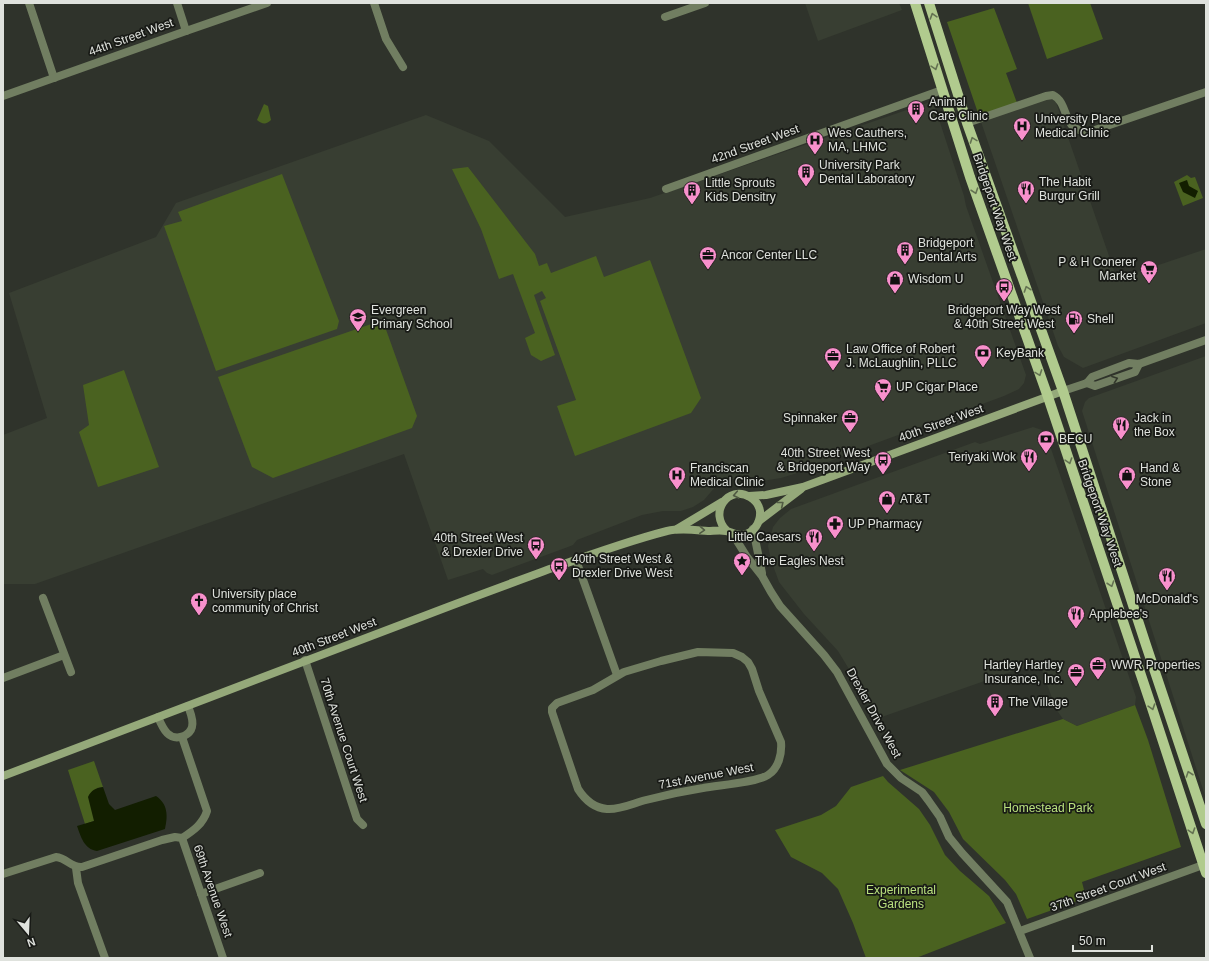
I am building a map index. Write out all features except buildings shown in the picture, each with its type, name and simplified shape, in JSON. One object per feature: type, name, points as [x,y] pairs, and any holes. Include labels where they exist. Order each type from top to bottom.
[{"type":"main road","name":"Bridgeport Way West","points":[[915,3],[988,229],[1048,397],[1205,869]]},
{"type":"main road","name":"Bridgeport Way West","points":[[930,3],[967,124],[1063,392],[1206,824]]},
{"type":"main road","name":"40th Street West","points":[[749,496],[766,496],[803,487],[1063,392]]},
{"type":"main road","name":"40th Street West","points":[[759,521],[803,487]]},
{"type":"main road","points":[[738,494],[749,496],[754,500],[759,510],[759,521],[753,529],[743,535],[729,532],[720,523],[719,512],[722,502],[727,498],[738,494]]},
{"type":"main road","name":"40th Street West","points":[[3,776],[305,660],[576,560],[641,538],[677,529],[722,502]]},
{"type":"main road","name":"40th Street West","points":[[677,529],[729,532]]},
{"type":"street","points":[[29,3],[54,78]]},
{"type":"street","points":[[177,3],[186,30]]},
{"type":"street","name":"44th Street West","points":[[3,96],[186,30],[267,3]]},
{"type":"street","points":[[374,3],[386,39],[403,67]]},
{"type":"street","points":[[664,17],[705,3]]},
{"type":"street","name":"42nd Street West","points":[[666,189],[942,90]]},
{"type":"street","points":[[967,124],[1046,96],[1053,95],[1058,99],[1072,126],[1080,130],[1092,132],[1206,92]]},
{"type":"street","name":"40th Street West","points":[[1063,392],[1087,383],[1092,377],[1129,363],[1139,364],[1206,340]]},
{"type":"street","name":"Drexler Drive West","points":[[753,529],[762,576]]},
{"type":"street","name":"Drexler Drive West","points":[[729,532],[762,576],[771,592],[788,615],[820,650],[837,672],[887,764],[898,775],[922,792],[940,817],[949,837],[1007,902],[1030,958]]},
{"type":"street","points":[[576,560],[617,675]]},
{"type":"street","points":[[43,598],[71,672]]},
{"type":"street","name":"71st Avenue West","points":[[698,652],[733,653],[742,657],[752,669],[759,691],[781,742],[779,762],[769,775],[740,783],[669,794],[618,808],[600,808],[591,804],[584,798],[578,789],[552,712],[552,708],[557,703],[593,690],[617,675],[661,661],[698,652]]},
{"type":"street","points":[[3,678],[64,655]]},
{"type":"street","name":"70th Avenue Court West","points":[[305,660],[357,819],[363,825]]},
{"type":"street","points":[[158,717],[163,729],[170,736],[177,738],[182,737],[188,734],[192,729],[192,718],[188,706]]},
{"type":"street","points":[[76,868],[162,840],[178,838],[190,833],[202,822],[207,811],[182,737]]},
{"type":"street","name":"69th Avenue West","points":[[178,838],[201,894],[223,958]]},
{"type":"street","points":[[3,874],[56,857],[62,857],[76,868],[78,883],[105,958]]},
{"type":"street","name":"37th Street Court West","points":[[1020,931],[1205,869]]},
{"type":"street","points":[[201,894],[260,873]]},
{"type":"shaded area","points":[[805,3],[899,3],[902,10],[818,41]]},
{"type":"shaded area","points":[[1052,91],[1117,279],[1206,249],[1206,323],[1083,368],[1064,357],[1058,346],[979,116]]},
{"type":"shaded area","name":"Evergreen Primary School","points":[[933,101],[966,206],[1026,375],[1024,383],[1019,389],[810,469],[781,478],[762,481],[754,479],[732,479],[716,486],[704,500],[693,507],[681,511],[663,511],[642,515],[577,540],[573,545],[568,547],[492,575],[483,569],[448,580],[404,454],[35,584],[3,584],[3,435],[47,418],[9,293],[156,237],[176,203],[426,115],[489,141],[565,217],[650,198]]},
{"type":"shaded area","points":[[1187,180],[1189,186],[1198,191],[1195,198],[1183,192],[1179,183]]},
{"type":"shaded area","points":[[1206,356],[1206,799],[1082,411],[1085,402],[1089,398]]},
{"type":"shaded area","points":[[1033,427],[1042,430],[1047,437],[1136,697],[1135,705],[1077,726],[1063,719],[1056,709],[1039,662],[876,719],[858,684],[838,651],[804,614],[779,582],[771,560],[768,546],[773,527],[780,518],[791,509],[975,442],[980,444]]},
{"type":"shaded area","points":[[103,787],[109,804],[115,810],[156,796],[165,807],[167,819],[165,829],[97,851],[89,848],[84,842],[77,826],[94,821],[88,797],[94,790]]},
{"type":"green space","points":[[1028,3],[1090,3],[1103,39],[1047,59]]},
{"type":"green space","points":[[994,8],[1017,69],[1006,73],[1017,103],[979,116],[947,22]]},
{"type":"green space","points":[[264,104],[268,106],[271,120],[267,123],[257,120]]},
{"type":"green space","points":[[468,167],[535,254],[539,266],[547,263],[551,273],[596,256],[604,277],[650,260],[701,398],[691,413],[575,456],[557,406],[576,400],[540,301],[546,298],[542,291],[534,295],[555,355],[541,361],[531,355],[525,338],[535,333],[513,274],[499,279],[481,229],[452,169]]},
{"type":"green space","points":[[282,174],[339,321],[337,329],[216,371],[164,226],[182,221],[178,212]]},
{"type":"green space","points":[[1187,175],[1191,178],[1195,177],[1203,198],[1183,206],[1174,182]]},
{"type":"green space","points":[[377,322],[384,324],[417,416],[412,428],[273,478],[252,467],[218,377]]},
{"type":"green space","points":[[124,370],[159,467],[98,487],[79,432],[89,425],[83,385]]},
{"type":"green space","name":"Homestead Park","points":[[1135,705],[1148,740],[1181,847],[1082,882],[1086,898],[1027,919],[1016,894],[1005,880],[963,839],[949,812],[934,792],[900,770],[1063,719],[1077,726]]},
{"type":"green space","points":[[94,761],[103,787],[97,788],[94,821],[85,824],[68,770]]},
{"type":"green space","name":"Experimental Gardens","points":[[883,776],[919,809],[930,825],[945,855],[960,871],[989,896],[1006,923],[916,958],[866,958],[838,889],[822,873],[791,857],[775,830],[821,815],[836,806],[851,787]]},
{"type":"place","name":"Animal Care Clinic","points":[[916,124]]},
{"type":"place","name":"University Place Medical Clinic","points":[[1022,141]]},
{"type":"place","name":"Wes Cauthers, MA, LHMC","points":[[815,155]]},
{"type":"place","name":"University Park Dental Laboratory","points":[[806,187]]},
{"type":"place","name":"The Habit Burgur Grill","points":[[1026,204]]},
{"type":"place","name":"Little Sprouts Kids Densitry","points":[[692,205]]},
{"type":"place","name":"Bridgeport Dental Arts","points":[[905,265]]},
{"type":"place","name":"Ancor Center LLC","points":[[708,270]]},
{"type":"place","name":"P & H Conerer Market","points":[[1149,284]]},
{"type":"place","name":"Wisdom U","points":[[895,294]]},
{"type":"place","name":"Bridgeport Way West & 40th Street West","points":[[1004,302]]},
{"type":"place","name":"Evergreen Primary School","points":[[358,332]]},
{"type":"place","name":"Shell","points":[[1074,334]]},
{"type":"place","name":"KeyBank","points":[[983,368]]},
{"type":"place","name":"Law Office of Robert J. McLaughlin, PLLC","points":[[833,371]]},
{"type":"place","name":"UP Cigar Place","points":[[883,402]]},
{"type":"place","name":"Spinnaker","points":[[850,433]]},
{"type":"place","name":"Jack in the Box","points":[[1121,440]]},
{"type":"place","name":"BECU","points":[[1046,454]]},
{"type":"place","name":"Teriyaki Wok","points":[[1029,472]]},
{"type":"place","name":"40th Street West & Bridgeport Way","points":[[883,475]]},
{"type":"place","name":"Franciscan Medical Clinic","points":[[677,490]]},
{"type":"place","name":"Hand & Stone","points":[[1127,490]]},
{"type":"place","name":"AT&T","points":[[887,514]]},
{"type":"place","name":"UP Pharmacy","points":[[835,539]]},
{"type":"place","name":"Little Caesars","points":[[814,552]]},
{"type":"place","name":"40th Street West & Drexler Drive","points":[[536,560]]},
{"type":"place","name":"The Eagles Nest","points":[[742,576]]},
{"type":"place","name":"40th Street West & Drexler Drive West","points":[[559,581]]},
{"type":"place","name":"McDonald's","points":[[1167,591]]},
{"type":"place","name":"University place community of Christ","points":[[199,616]]},
{"type":"place","name":"Applebee's","points":[[1076,629]]},
{"type":"place","name":"WWR Properties","points":[[1098,680]]},
{"type":"place","name":"Hartley Hartley Insurance, Inc.","points":[[1076,687]]},
{"type":"place","name":"The Village","points":[[995,717]]}]
